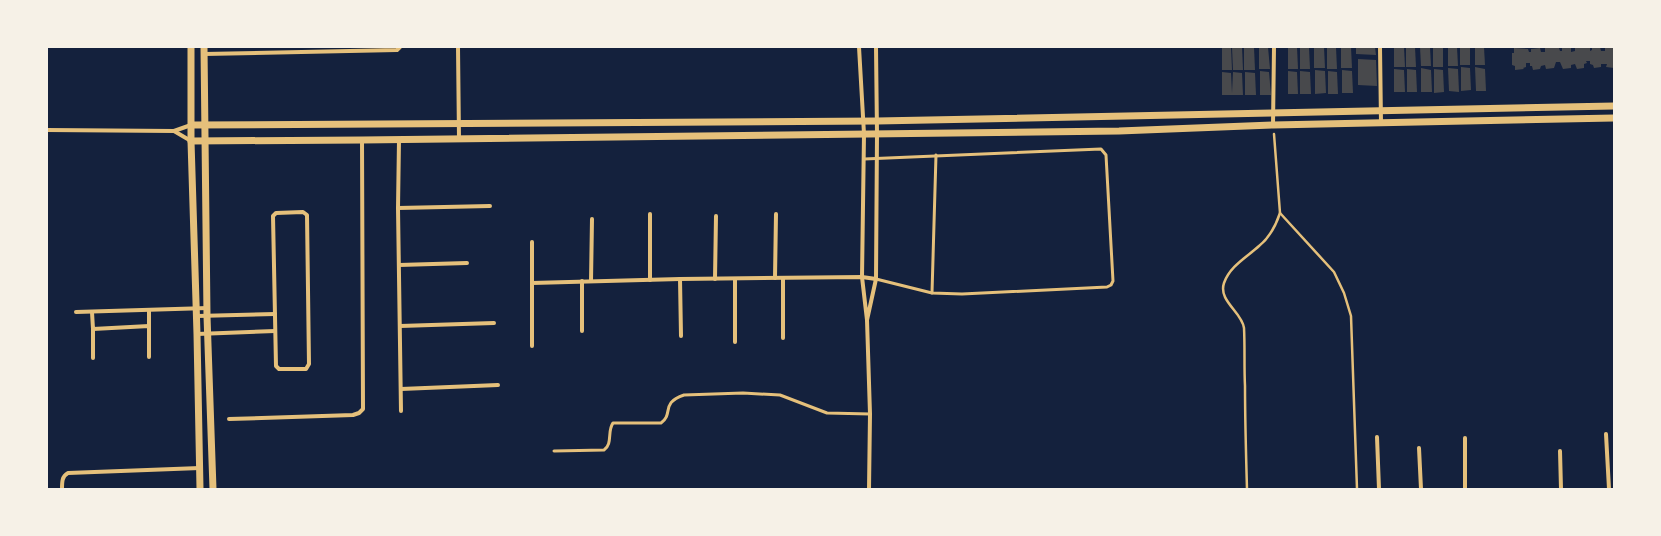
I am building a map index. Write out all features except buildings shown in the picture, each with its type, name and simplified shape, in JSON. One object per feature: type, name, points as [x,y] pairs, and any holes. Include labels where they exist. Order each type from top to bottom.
[{"type":"street","points":[[191,47],[191,141],[197,316],[200,489]]},
{"type":"street","points":[[213,489],[204,124],[204,50],[397,50],[400,47]]},
{"type":"street","points":[[458,47],[459,139]]},
{"type":"street","points":[[859,47],[864,121],[862,277],[867,320],[870,414],[869,489]]},
{"type":"street","points":[[867,320],[876,279],[876,47]]},
{"type":"street","points":[[1273,125],[1274,47]]},
{"type":"street","points":[[1380,47],[1381,123]]},
{"type":"street","points":[[47,130],[174,131],[192,125],[204,124],[877,121],[1614,106]]},
{"type":"street","points":[[174,131],[191,141],[399,140],[1119,131],[1273,125],[1614,118]]},
{"type":"street","points":[[229,419],[359,414],[363,410],[362,140]]},
{"type":"street","points":[[399,140],[398,208],[401,411]]},
{"type":"street","points":[[398,208],[490,206]]},
{"type":"street","points":[[276,213],[306,213],[309,364],[306,369],[278,370],[276,368],[274,314],[273,216],[276,213]]},
{"type":"street","points":[[650,214],[650,280]]},
{"type":"street","points":[[775,278],[776,214]]},
{"type":"street","points":[[715,279],[716,216]]},
{"type":"street","points":[[592,219],[592,281]]},
{"type":"street","points":[[532,242],[532,346]]},
{"type":"street","points":[[399,265],[467,263]]},
{"type":"street","points":[[532,283],[736,278],[862,277],[876,279]]},
{"type":"street","points":[[735,342],[736,278]]},
{"type":"street","points":[[783,278],[783,338]]},
{"type":"street","points":[[680,279],[681,336]]},
{"type":"street","points":[[582,282],[582,331]]},
{"type":"street","points":[[76,312],[208,308]]},
{"type":"street","points":[[149,310],[149,357]]},
{"type":"street","points":[[92,312],[93,358]]},
{"type":"street","points":[[197,316],[274,314]]},
{"type":"street","points":[[400,326],[494,323]]},
{"type":"street","points":[[93,329],[149,326]]},
{"type":"street","points":[[197,334],[275,331]]},
{"type":"street","points":[[401,389],[498,385]]},
{"type":"street","points":[[1606,434],[1609,489]]},
{"type":"street","points":[[1377,438],[1379,489]]},
{"type":"street","points":[[1464,438],[1465,489]]},
{"type":"street","points":[[1419,448],[1421,489]]},
{"type":"street","points":[[1560,451],[1561,489]]},
{"type":"street","points":[[62,489],[62,479],[65,474],[68,473],[200,468]]},
{"type":"lane","points":[[864,159],[877,157],[1101,149],[1106,155],[1113,280],[1111,285],[1107,287],[962,294],[932,293],[876,279]]},
{"type":"lane","points":[[932,293],[936,155]]},
{"type":"lane","points":[[554,451],[604,450],[608,446],[610,426],[613,423],[661,423],[666,417],[669,404],[676,398],[684,395],[743,393],[780,395],[827,413],[870,414]]},
{"type":"path","points":[[1247,489],[1243,324],[1226,299],[1224,284],[1231,272],[1242,259],[1260,245],[1268,236],[1280,213],[1273,125]]},
{"type":"path","points":[[1280,213],[1334,272],[1344,293],[1351,316],[1357,489]]}]
